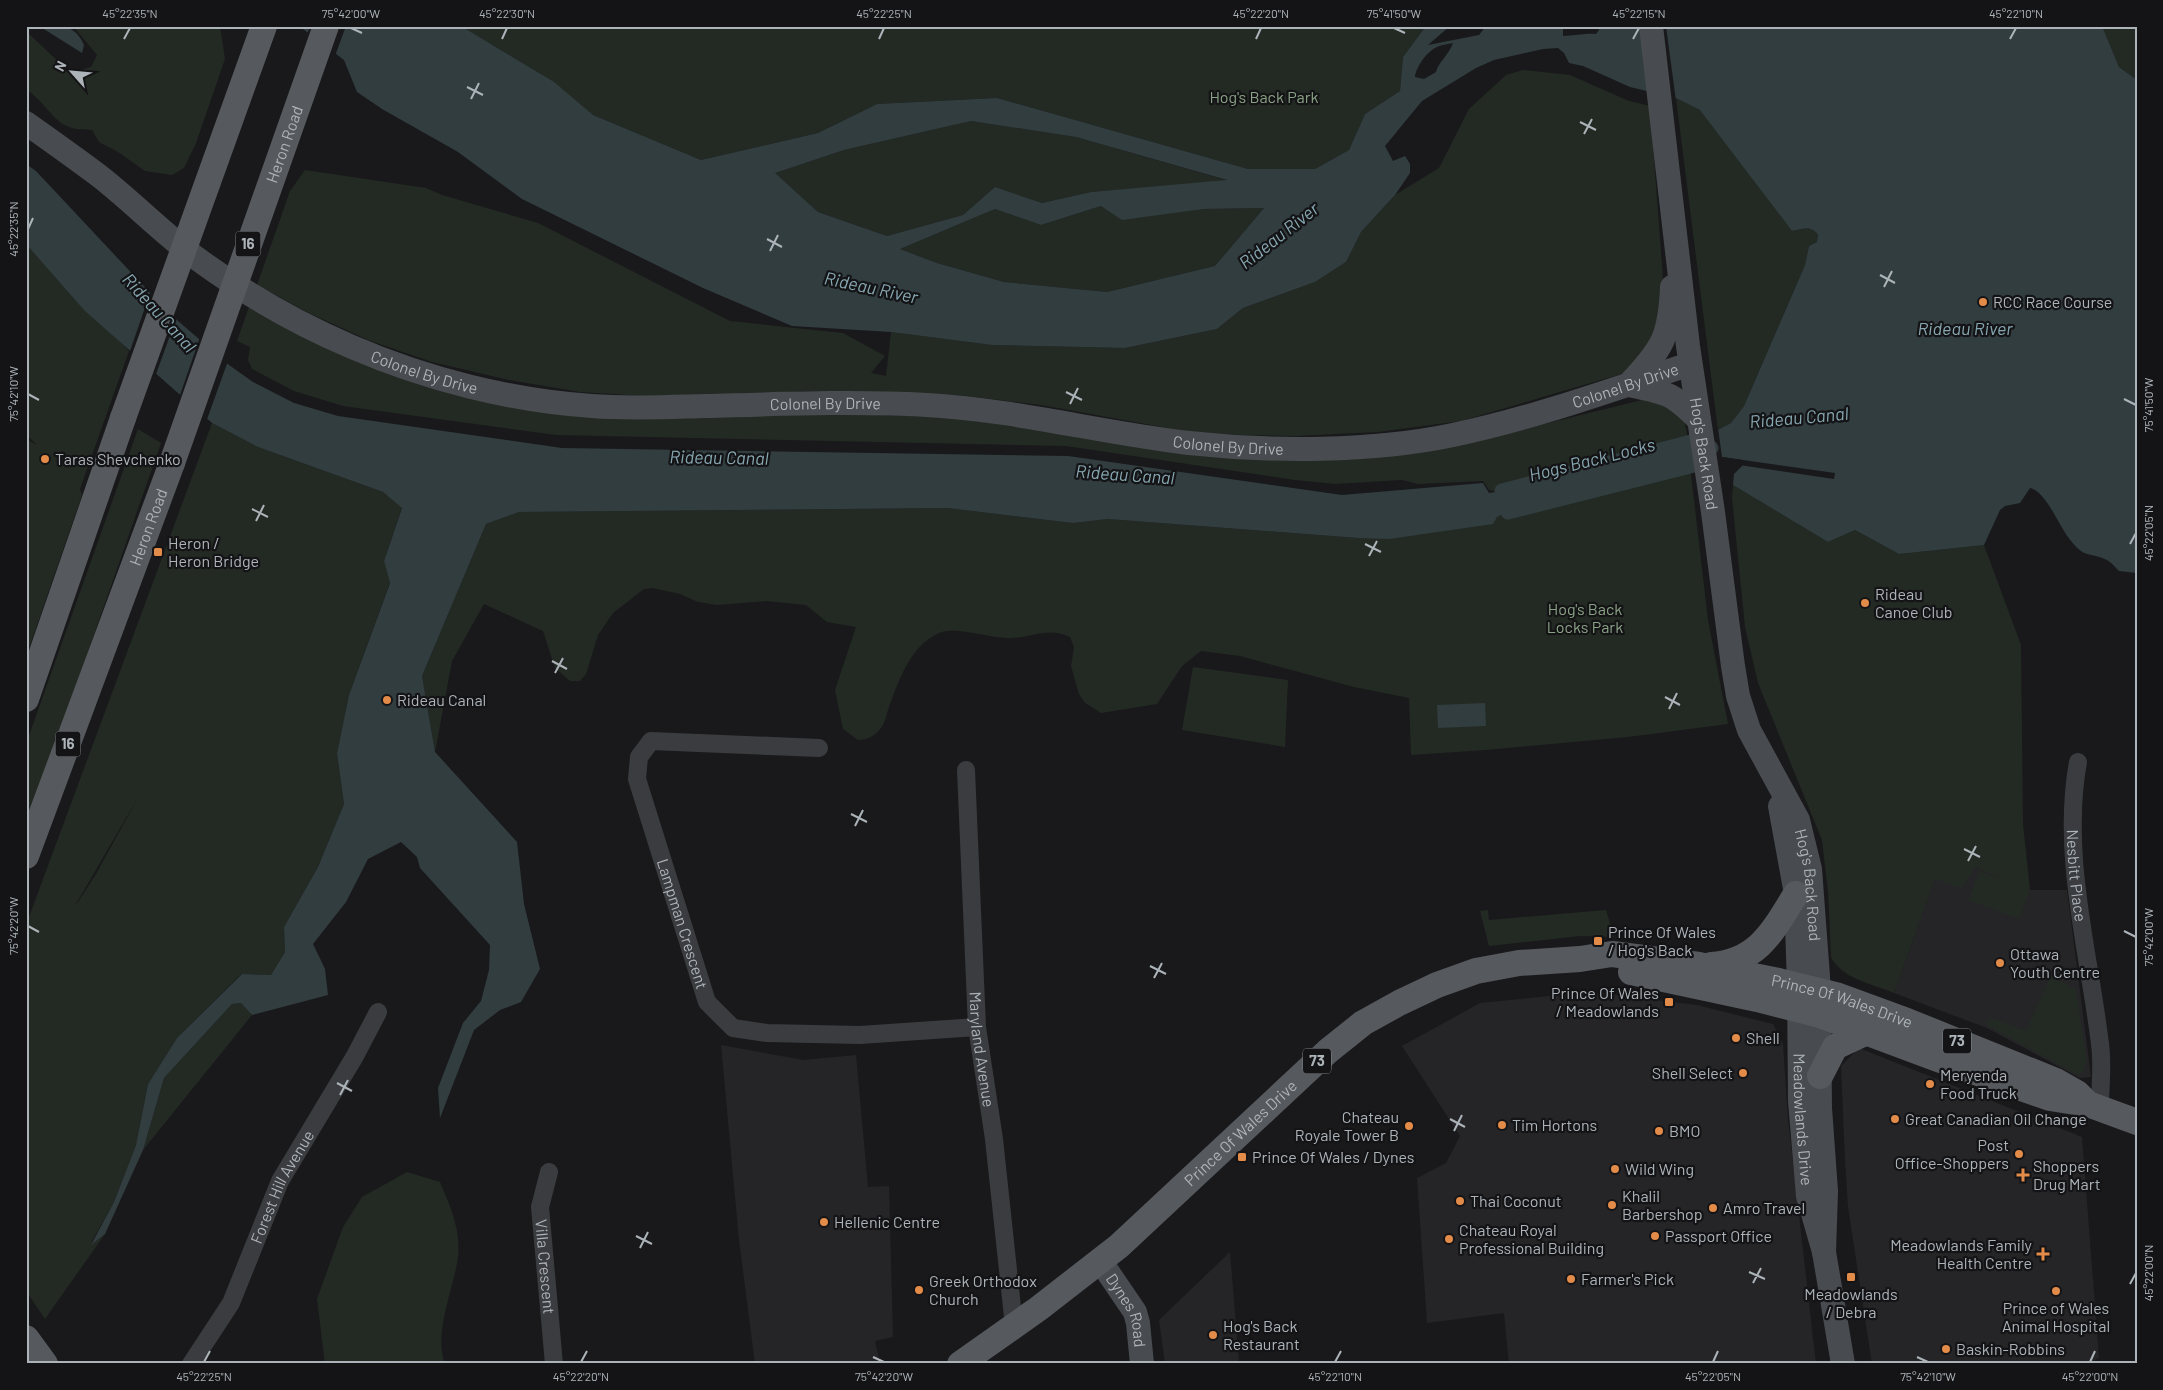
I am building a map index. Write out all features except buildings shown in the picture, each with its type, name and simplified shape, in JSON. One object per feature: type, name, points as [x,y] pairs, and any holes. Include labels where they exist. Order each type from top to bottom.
[{"type":"main road","points":[[26,699],[123,418],[264,26]]},
{"type":"main road","name":"Heron Road","points":[[26,856],[172,463],[326,26]]},
{"type":"main road","name":"Hog's Back Road","points":[[1651,26],[1690,364],[1713,512],[1723,601],[1738,696],[1749,730],[1798,820],[1810,869],[1810,1000]]},
{"type":"main road","name":"Colonel By Drive","points":[[26,123],[98,175],[199,260],[284,314],[351,347],[388,361],[449,381],[546,402],[638,408],[786,404],[928,405],[1039,418],[1187,442],[1243,447],[1337,448],[1451,435],[1517,419],[1629,385],[1690,364]]},
{"type":"main road","points":[[1675,226],[1671,310],[1664,340],[1655,356],[1629,385],[1673,396],[1699,420]]},
{"type":"main road","name":"Hog's Back Road","points":[[1778,785],[1783,827],[1793,871],[1810,1000]]},
{"type":"main road","points":[[1698,965],[1729,962],[1756,949],[1769,937],[1796,894]]},
{"type":"main road","name":"Prince Of Wales Drive","points":[[960,1364],[1101,1262],[1328,1050],[1371,1018],[1419,993],[1476,972],[1519,963],[1580,959],[1612,954],[1698,965],[1810,1000],[1867,1032],[1938,1059],[2050,1098],[2094,1106],[2137,1122]]},
{"type":"main road","name":"Prince Of Wales Drive","points":[[1580,959],[1893,1015],[2056,1082],[2077,1093],[2094,1106]]},
{"type":"main road","name":"Meadowlands Drive","points":[[1810,1000],[1820,1076],[1820,1108],[1826,1191],[1824,1252]]},
{"type":"main road","name":"Meadowlands Drive","points":[[1810,1000],[1800,1101],[1808,1196],[1824,1252],[1843,1364]]},
{"type":"main road","points":[[1820,1076],[1835,1048],[1867,1032]]},
{"type":"main road","name":"Dynes Road","points":[[1101,1262],[1135,1312],[1138,1323],[1142,1364]]},
{"type":"main road","points":[[26,1338],[45,1364]]},
{"type":"street","name":"Lampman Crescent","points":[[819,748],[651,742],[639,757],[637,779],[708,1002],[733,1028],[767,1033],[860,1035],[977,1027]]},
{"type":"street","name":"Nesbitt Place","points":[[2078,762],[2072,791],[2072,852],[2101,1047],[2094,1106]]},
{"type":"street","name":"Maryland Avenue","points":[[966,770],[977,1027],[994,1139],[1014,1326]]},
{"type":"street","name":"Forest Hill Avenue","points":[[191,1364],[231,1303],[280,1181],[355,1056],[378,1012]]},
{"type":"street","name":"Villa Crescent","points":[[549,1172],[540,1207],[554,1364]]},
{"type":"shaded area","points":[[1975,867],[2030,890],[2067,890],[2091,1077],[2080,1078],[1987,1028],[1894,993],[1935,878]]},
{"type":"shaded area","points":[[1590,992],[1697,1005],[1773,1024],[1783,1044],[1788,1119],[1816,1364],[1509,1364],[1504,1313],[1427,1323],[1417,1178],[1446,1163],[1460,1136],[1402,1046],[1480,1003]]},
{"type":"shaded area","points":[[721,1045],[803,1060],[856,1055],[868,1187],[889,1186],[893,1337],[875,1341],[880,1364],[755,1364],[739,1240]]},
{"type":"shaded area","points":[[1859,1048],[2082,1137],[2099,1358],[2088,1364],[1872,1364],[1848,1207],[1841,1066]]},
{"type":"shaded area","points":[[1230,1252],[1239,1362],[1225,1364],[1165,1364],[1159,1320]]},
{"type":"green space","points":[[73,26],[220,26],[225,59],[196,143],[184,168],[172,175],[145,171],[118,152],[99,142],[92,130],[74,129],[59,121],[38,99],[26,90],[26,31],[64,67],[77,71],[91,67],[97,55]]},
{"type":"green space","name":"Hog's Back Park","points":[[461,26],[1426,26],[1403,57],[1400,91],[1365,114],[1349,150],[1315,169],[1248,169],[997,98],[877,104],[818,133],[701,160],[593,115],[539,73]]},
{"type":"green space","points":[[2102,26],[2137,26],[2137,80],[2119,67]]},
{"type":"green space","points":[[1523,70],[1570,75],[1629,101],[1650,106],[1664,292],[1659,339],[1628,372],[1461,421],[1378,432],[1295,436],[1238,435],[1184,431],[1041,405],[958,395],[806,391],[659,397],[580,392],[509,380],[432,362],[368,340],[309,313],[257,285],[290,191],[305,170],[426,188],[442,195],[538,223],[730,321],[843,333],[885,356],[871,373],[886,376],[891,332],[992,345],[1125,348],[1217,329],[1243,308],[1315,282],[1346,262],[1361,232],[1395,195],[1439,168],[1469,109],[1506,75]]},
{"type":"green space","points":[[1676,98],[1700,110],[1706,116],[1792,231],[1810,229],[1818,235],[1817,242],[1809,246],[1805,265],[1744,406],[1731,423],[1718,431]]},
{"type":"green space","points":[[971,121],[1076,137],[1229,181],[1091,192],[1042,203],[995,187],[963,215],[887,236],[818,212],[774,173],[844,150]]},
{"type":"green space","points":[[1101,206],[1203,209],[1264,208],[1215,266],[1107,292],[1004,282],[937,263],[900,249],[995,209],[1041,225]]},
{"type":"green space","points":[[26,244],[129,351],[80,489],[82,495],[26,657],[26,439],[37,445],[26,434]]},
{"type":"green space","points":[[249,307],[425,384],[798,413],[950,417],[1101,440],[1495,436],[1654,397],[1683,413],[1688,440],[1603,460],[1494,491],[1489,490],[1483,481],[1418,484],[1402,480],[1335,484],[1295,480],[1066,446],[556,435],[343,406],[294,391],[252,369],[248,360],[250,347],[237,341]]},
{"type":"green space","points":[[212,423],[258,447],[383,492],[402,507],[384,561],[390,582],[349,695],[337,753],[344,804],[318,867],[284,927],[285,952],[271,975],[241,974],[177,1038],[148,1084],[136,1145],[114,1202],[91,1243],[105,1234],[45,1319],[26,1291],[26,925]],"holes":[[[140,794],[96,874],[76,905]]]},
{"type":"green space","points":[[138,429],[161,443],[53,752],[26,820],[26,744]]},
{"type":"green space","name":"Hog's Back Locks Park","points":[[1690,466],[1708,620],[1728,724],[1628,737],[1411,755],[1409,698],[1354,687],[1240,656],[1201,651],[1182,666],[1157,704],[1101,713],[1085,703],[1079,694],[1071,666],[1074,647],[1070,637],[1046,633],[1007,638],[946,631],[939,633],[920,646],[902,675],[882,726],[871,737],[858,740],[843,729],[835,690],[856,627],[827,622],[806,605],[766,601],[717,605],[698,602],[680,594],[653,588],[644,589],[613,613],[598,635],[586,674],[580,681],[570,681],[555,668],[543,631],[484,604],[452,661],[435,752],[422,676],[486,524],[519,512],[947,508],[1073,523],[1108,519],[1358,538],[1494,521],[1497,517],[1508,512]]},
{"type":"green space","name":"Rideau Canoe Club","points":[[1733,485],[1828,542],[1855,530],[1899,554],[1984,545],[2021,645],[2023,824],[2030,890],[2019,919],[1968,900],[1979,871],[2011,883],[1975,867],[1962,888],[1935,879],[1894,993],[1850,976],[1831,957],[1828,892],[1822,840],[1758,683],[1745,627],[1732,498]]},
{"type":"green space","points":[[1193,667],[1288,680],[1285,747],[1182,730]]},
{"type":"green space","points":[[1488,910],[1489,920],[1606,910],[1614,937],[1580,936],[1489,946],[1480,911]]},
{"type":"green space","points":[[2051,975],[2076,990],[2087,1063],[2083,1073],[2076,1074],[1985,1024],[1991,1017],[2026,1031]]},
{"type":"green space","points":[[241,1003],[252,1015],[143,1150],[164,1078],[232,1004]]},
{"type":"green space","points":[[407,1172],[440,1182],[451,1209],[458,1237],[456,1269],[441,1339],[445,1364],[325,1364],[317,1299],[343,1227],[362,1197]]},
{"type":"water","points":[[39,26],[60,26],[71,29],[84,45],[82,53]]},
{"type":"water","name":"Rideau River","points":[[299,26],[461,26],[554,82],[593,115],[701,160],[818,133],[877,104],[997,98],[1248,169],[1315,169],[1349,150],[1365,114],[1400,91],[1403,57],[1426,26],[1450,26],[1428,45],[1479,35],[1486,26],[1563,26],[1563,36],[1596,34],[1599,30],[1598,26],[2102,26],[2119,67],[2137,80],[2137,573],[2119,571],[2107,560],[2086,554],[2078,549],[2041,495],[2036,490],[2030,488],[2020,503],[2005,506],[2000,510],[1984,545],[1899,554],[1855,530],[1828,542],[1733,485],[1734,474],[1743,465],[1743,460],[1722,457],[1702,463],[1699,440],[1731,423],[1744,406],[1805,265],[1809,246],[1817,242],[1818,235],[1810,229],[1792,231],[1700,110],[1676,98],[1630,87],[1583,66],[1569,63],[1564,53],[1558,48],[1543,49],[1494,60],[1476,68],[1422,101],[1385,146],[1393,161],[1405,156],[1410,164],[1410,173],[1395,195],[1361,232],[1346,262],[1315,282],[1243,308],[1217,329],[1125,348],[992,345],[891,332],[792,326],[703,288],[522,199],[458,152],[382,109],[357,92],[344,60]],"holes":[[[1453,43],[1436,72],[1424,79],[1415,77],[1420,64],[1429,52],[1439,46]],[[971,121],[1076,137],[1227,180],[1091,192],[1042,203],[995,187],[963,215],[887,236],[818,212],[775,173],[844,150]],[[1101,206],[1122,220],[1203,209],[1264,208],[1215,266],[1107,292],[1004,282],[937,263],[900,249],[995,209],[1041,225]]]},
{"type":"water","name":"Rideau Canal","points":[[26,164],[36,171],[170,314],[229,365],[253,382],[294,403],[338,416],[562,448],[1068,456],[1342,495],[1483,483],[1489,493],[1502,491],[1508,512],[1497,517],[1493,524],[1389,539],[1108,519],[1073,523],[947,508],[519,512],[486,524],[422,676],[435,752],[517,842],[524,904],[540,969],[521,1002],[500,1010],[474,1030],[440,1118],[438,1088],[463,1023],[481,1001],[489,970],[490,945],[420,868],[417,857],[401,842],[368,859],[346,902],[313,944],[325,969],[328,995],[252,1015],[241,1003],[232,1004],[164,1078],[143,1150],[105,1234],[91,1245],[114,1202],[136,1145],[148,1084],[177,1038],[242,974],[271,975],[285,952],[284,927],[318,867],[344,804],[337,753],[349,695],[390,583],[384,561],[402,508],[383,492],[258,447],[212,423],[85,311],[26,244]]},
{"type":"water","points":[[1485,703],[1486,726],[1438,728],[1437,705]]},
{"type":"pier","points":[[310,26],[346,26],[335,56],[307,35]]},
{"type":"pier","points":[[1641,26],[1666,26],[1676,101],[1650,94]]},
{"type":"pier","points":[[151,290],[177,316],[155,377],[129,354]]},
{"type":"pier","points":[[200,337],[228,361],[206,422],[179,398]]},
{"type":"pier","points":[[1718,428],[1722,457],[1835,473],[1834,479],[1739,465],[1741,462],[1723,460],[1702,465],[1698,438]]},
{"type":"waterway","points":[[1699,440],[1702,463],[1508,512],[1502,491],[1699,440]]},
{"type":"waterway","name":"Hogs Back Locks","points":[[1486,503],[1509,500],[1711,448]]},
{"type":"place","name":"RCC Race Course","points":[[1983,302]]},
{"type":"place","name":"Taras Shevchenko","points":[[45,459]]},
{"type":"place","name":"Heron / Heron Bridge","points":[[158,552]]},
{"type":"place","name":"Rideau Canoe Club","points":[[1865,603]]},
{"type":"place","name":"Rideau Canal","points":[[387,700]]},
{"type":"place","name":"Prince Of Wales / Hog's Back","points":[[1598,941]]},
{"type":"place","name":"Ottawa Youth Centre","points":[[2000,963]]},
{"type":"place","name":"Prince Of Wales / Meadowlands","points":[[1669,1002]]},
{"type":"place","name":"Shell","points":[[1736,1038]]},
{"type":"place","name":"Shell Select","points":[[1743,1073]]},
{"type":"place","name":"Meryenda Food Truck","points":[[1930,1084]]},
{"type":"place","name":"Great Canadian Oil Change","points":[[1895,1119]]},
{"type":"place","name":"Tim Hortons","points":[[1502,1125]]},
{"type":"place","name":"Chateau Royale Tower B","points":[[1409,1126]]},
{"type":"place","name":"BMO","points":[[1659,1131]]},
{"type":"place","name":"Post Office-Shoppers","points":[[2019,1154]]},
{"type":"place","name":"Prince Of Wales / Dynes","points":[[1242,1157]]},
{"type":"place","name":"Wild Wing","points":[[1615,1169]]},
{"type":"place","name":"Shoppers Drug Mart","points":[[2023,1175]]},
{"type":"place","name":"Thai Coconut","points":[[1460,1201]]},
{"type":"place","name":"Khalil Barbershop","points":[[1612,1205]]},
{"type":"place","name":"Amro Travel","points":[[1713,1208]]},
{"type":"place","name":"Hellenic Centre","points":[[824,1222]]},
{"type":"place","name":"Passport Office","points":[[1655,1236]]},
{"type":"place","name":"Chateau Royal Professional Building","points":[[1449,1239]]},
{"type":"place","name":"Meadowlands Family Health Centre","points":[[2043,1254]]},
{"type":"place","name":"Meadowlands / Debra","points":[[1851,1277]]},
{"type":"place","name":"Farmer's Pick","points":[[1571,1279]]},
{"type":"place","name":"Greek Orthodox Church","points":[[919,1290]]},
{"type":"place","name":"Prince of Wales Animal Hospital","points":[[2056,1291]]},
{"type":"place","name":"Hog's Back Restaurant","points":[[1213,1335]]},
{"type":"place","name":"Baskin-Robbins","points":[[1946,1349]]}]
